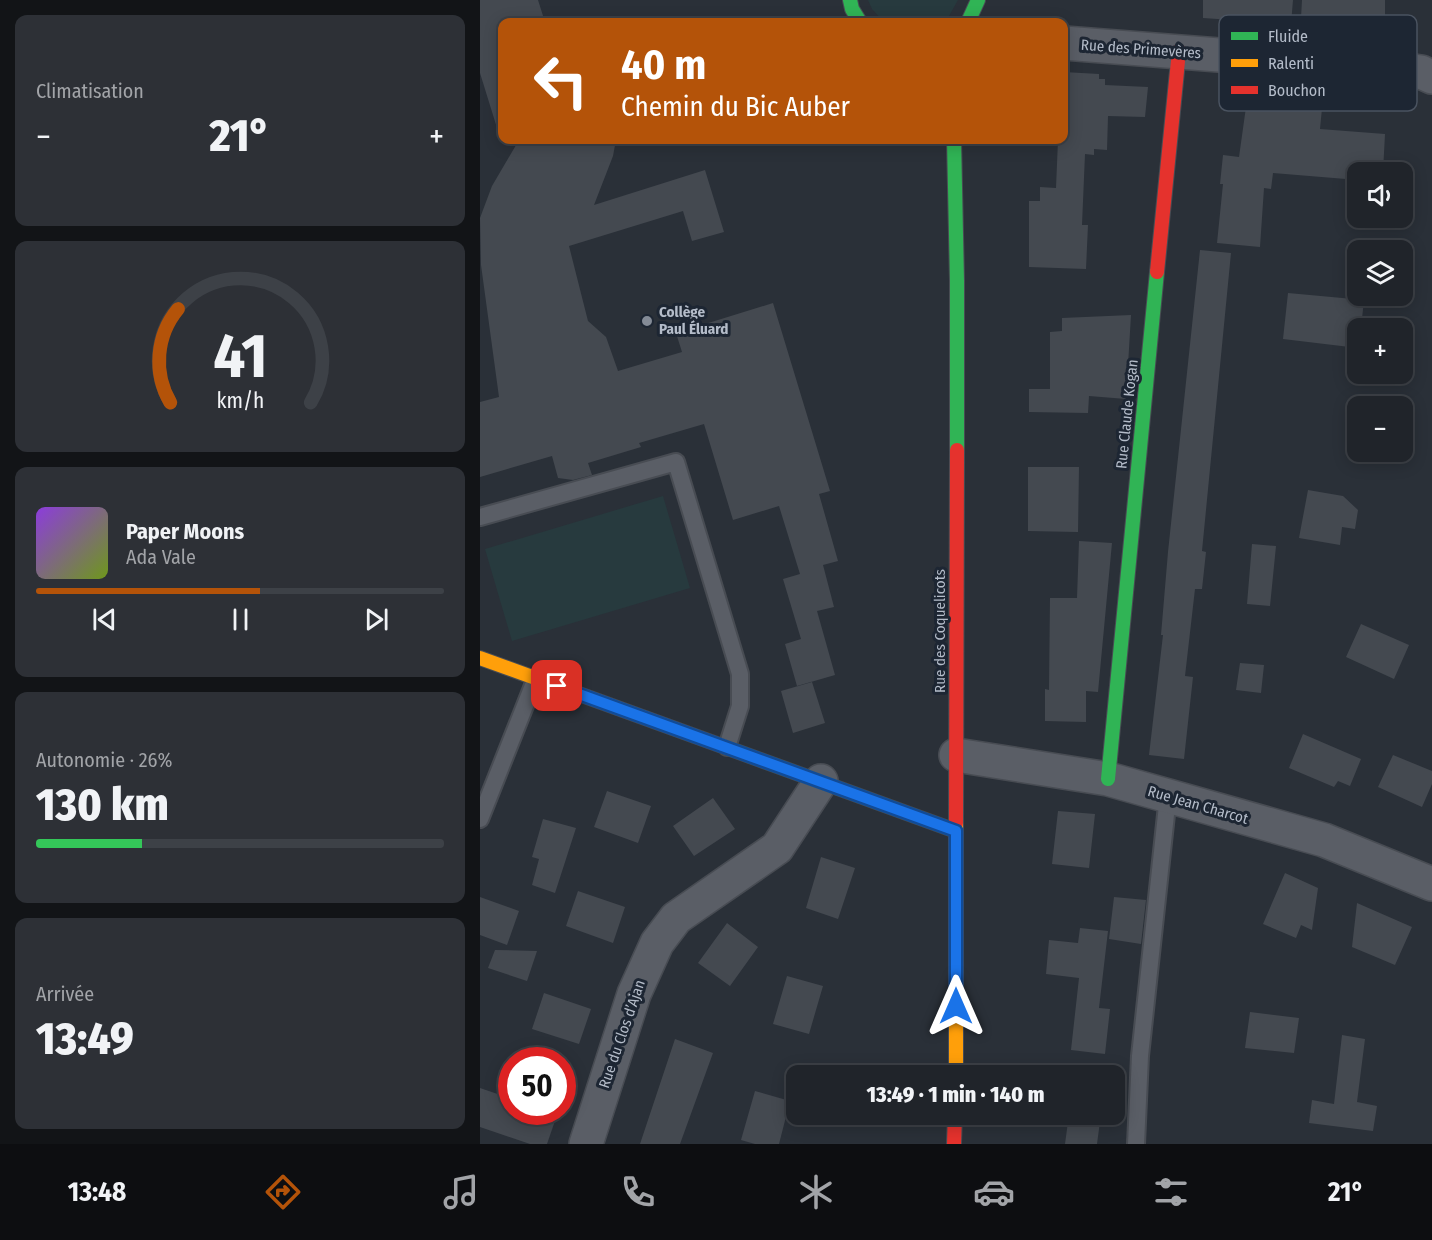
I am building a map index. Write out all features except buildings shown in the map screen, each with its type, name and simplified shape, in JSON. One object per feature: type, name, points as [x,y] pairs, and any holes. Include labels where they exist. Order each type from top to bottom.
[{"type":"street","points":[[970,18],[978,0]]},
{"type":"street","points":[[848,3],[857,18]]},
{"type":"street","name":"Rue des Primevères","points":[[1068,43],[1219,54]]},
{"type":"street","name":"Rue Claude Kogan","points":[[1108,779],[1179,51]]},
{"type":"street","name":"Rue des Primevères","points":[[1417,71],[1432,77]]},
{"type":"street","name":"Rue des Coquelicots","points":[[941,144],[956,186]]},
{"type":"street","name":"Rue des Coquelicots","points":[[954,144],[956,1065]]},
{"type":"street","points":[[480,658],[956,831]]},
{"type":"street","name":"Rue Jean Charcot","points":[[956,755],[1108,779],[1324,840],[1432,884]]},
{"type":"street","name":"Rue du Clos d’Ajan","points":[[586,1144],[634,994],[657,943],[676,918],[777,848],[820,781]]},
{"type":"street","points":[[954,1144],[955,1125]]},
{"type":"lane","points":[[480,517],[676,462],[740,674],[740,706],[727,747]]},
{"type":"lane","points":[[480,819],[536,678]]},
{"type":"lane","points":[[1136,1144],[1140,1056],[1168,796]]},
{"type":"green space","points":[[868,0],[958,0],[947,18],[880,18]]},
{"type":"green space","points":[[663,496],[690,588],[512,641],[485,549]]},
{"type":"traffic: fast","points":[[850,0],[858,18]]},
{"type":"traffic: fast","points":[[970,18],[978,0]]},
{"type":"traffic: fast","points":[[954,144],[957,450]]},
{"type":"traffic: fast","points":[[1108,779],[1157,272]]},
{"type":"traffic: fast","points":[[725,747],[956,831]]},
{"type":"traffic: slow","points":[[480,658],[725,747]]},
{"type":"traffic: slow","points":[[956,823],[956,1065]]},
{"type":"traffic: jam","points":[[1157,272],[1179,51]]},
{"type":"traffic: jam","points":[[956,823],[957,450]]},
{"type":"traffic: jam","points":[[954,1144],[955,1125]]},
{"type":"place","name":"Collège Paul Éluard","points":[[647,321]]},
{"type":"route","points":[[557,686],[956,831],[956,1006]]}]
